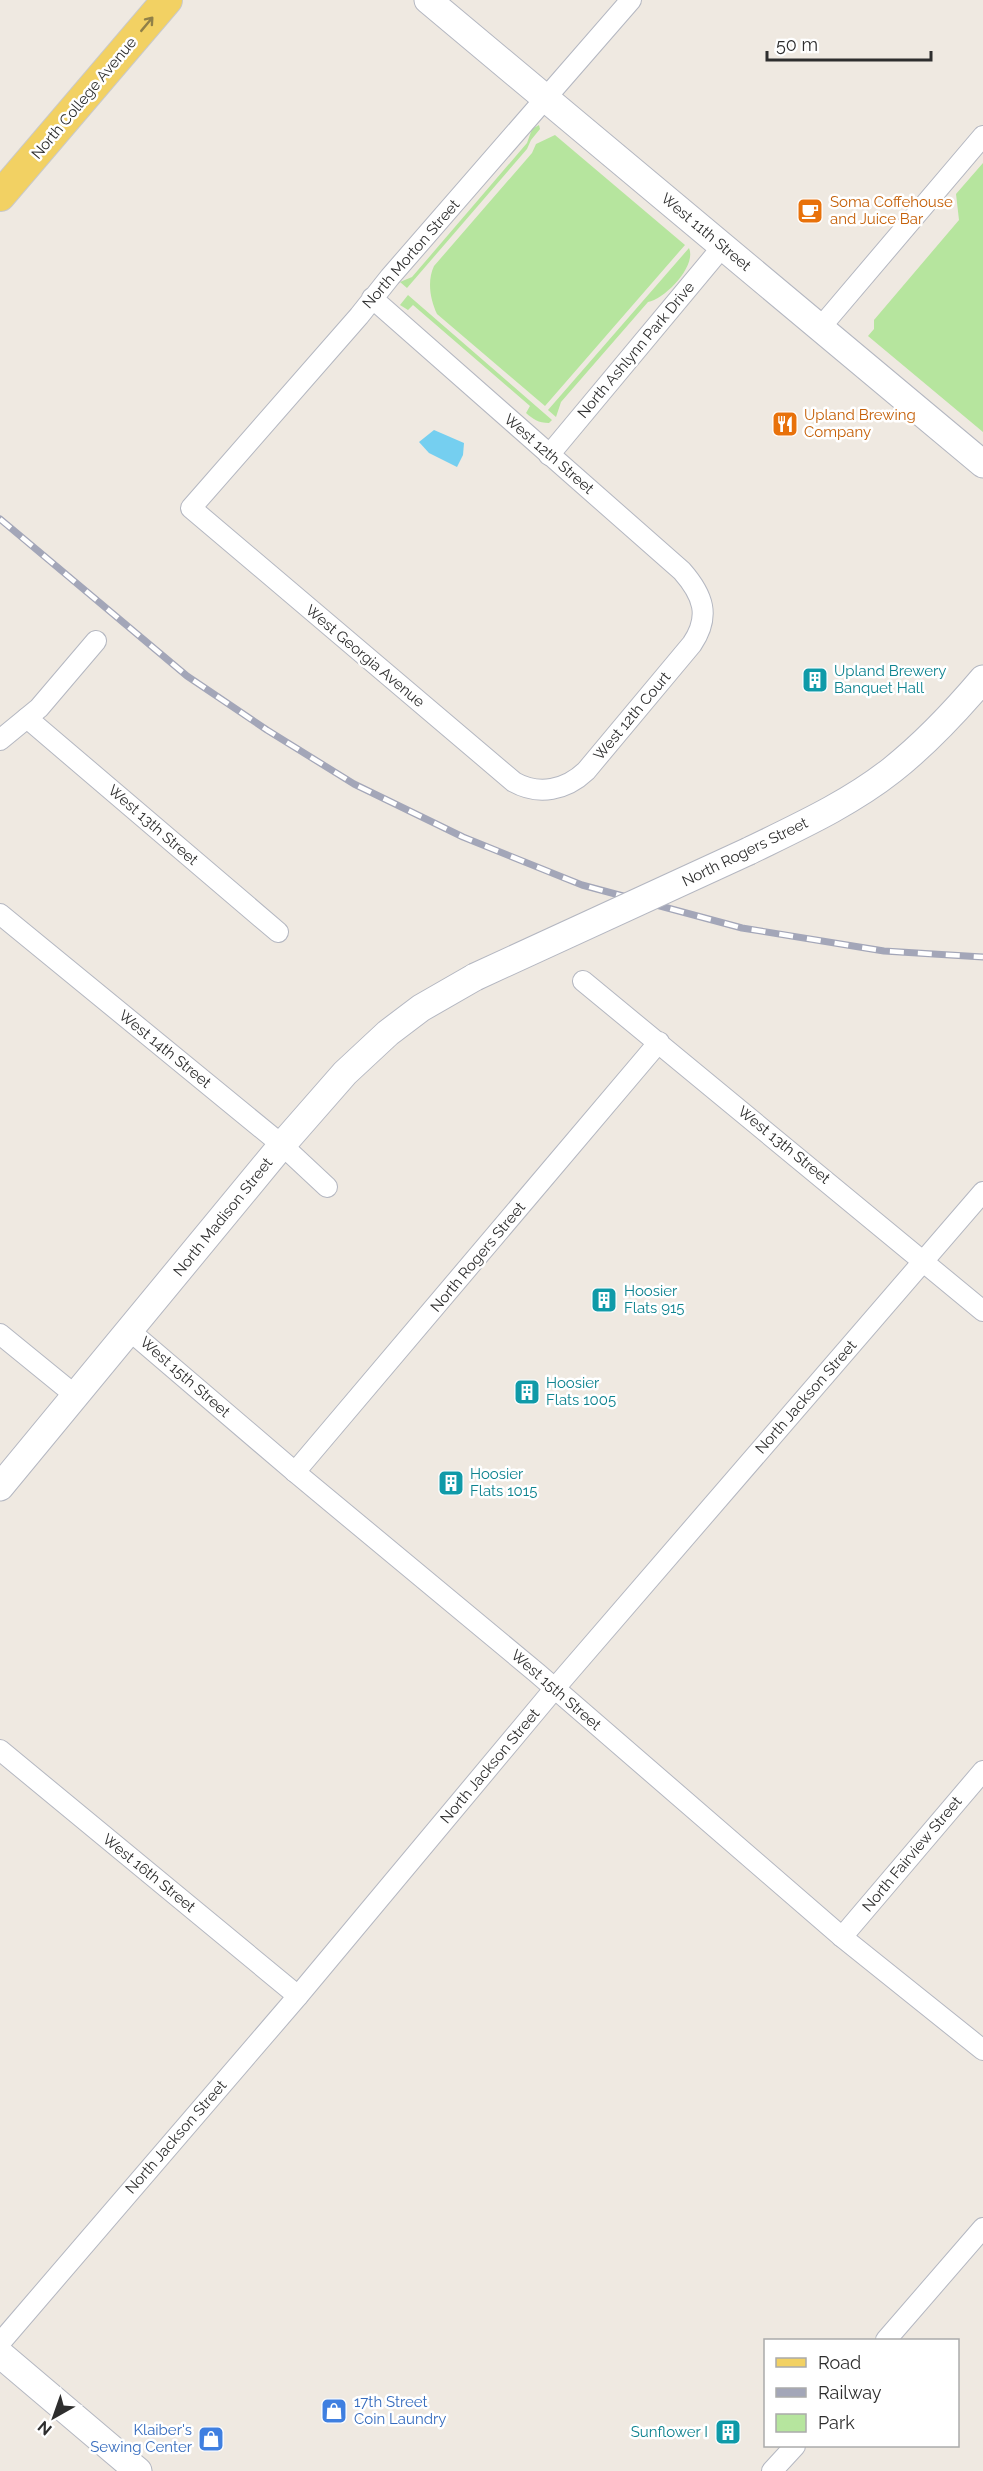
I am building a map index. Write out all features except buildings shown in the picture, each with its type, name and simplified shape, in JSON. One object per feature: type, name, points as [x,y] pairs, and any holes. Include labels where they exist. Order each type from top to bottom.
[{"type":"main road","name":"North College Avenue","points":[[0,196],[167,0]]},
{"type":"street","name":"West 11th Street","points":[[428,0],[983,464]]},
{"type":"street","name":"North Morton Street","points":[[191,508],[631,0]]},
{"type":"street","points":[[820,328],[983,136]]},
{"type":"street","name":"North Ashlynn Park Drive","points":[[549,454],[723,246]]},
{"type":"street","name":"West 12th Street","points":[[372,298],[682,571],[699,596],[703,610],[703,623]]},
{"type":"street","name":"West Georgia Avenue","points":[[191,508],[514,782],[531,789],[546,790]]},
{"type":"street","name":"West 12th Court","points":[[546,790],[570,784],[586,771],[692,644],[703,623]]},
{"type":"street","points":[[0,740],[39,708],[96,641]]},
{"type":"street","name":"North Rogers Street","points":[[475,977],[749,851],[833,809],[891,771],[942,726],[983,679]]},
{"type":"street","name":"West 13th Street","points":[[27,718],[278,932]]},
{"type":"street","name":"West 14th Street","points":[[0,914],[282,1145],[327,1187]]},
{"type":"street","name":"North Madison Street","points":[[0,1487],[282,1145],[345,1073],[388,1033],[420,1008],[475,977]]},
{"type":"street","name":"West 13th Street","points":[[583,981],[983,1311]]},
{"type":"street","name":"North Rogers Street","points":[[296,1472],[659,1042]]},
{"type":"street","name":"North Jackson Street","points":[[0,2343],[298,1996],[555,1688],[983,1192]]},
{"type":"street","name":"West 15th Street","points":[[130,1331],[555,1688],[842,1937],[983,2050]]},
{"type":"street","points":[[0,1334],[76,1396]]},
{"type":"street","name":"West 16th Street","points":[[0,1750],[298,1996]]},
{"type":"street","name":"North Fairview Street","points":[[842,1937],[983,1771]]},
{"type":"street","points":[[886,2339],[983,2228]]},
{"type":"street","points":[[0,2354],[138,2471]]},
{"type":"street","points":[[772,2471],[793,2447]]},
{"type":"green space","points":[[539,125],[540,129],[527,149],[407,288],[400,282],[412,277],[527,143],[532,129]]},
{"type":"green space","points":[[555,135],[685,245],[545,406],[437,314],[430,284],[434,266],[532,153],[536,144]]},
{"type":"green space","points":[[983,163],[983,432],[868,336],[874,329],[874,320],[959,220],[956,194]]},
{"type":"green space","points":[[689,248],[688,264],[678,281],[663,295],[648,302],[561,402],[556,417],[548,410]]},
{"type":"green space","points":[[408,295],[552,420],[545,423],[531,417],[526,413],[530,406],[413,305],[408,310],[400,305]]},
{"type":"water","points":[[434,430],[464,443],[463,455],[457,467],[429,453],[419,442]]},
{"type":"railway","points":[[0,519],[187,676],[267,730],[354,784],[463,837],[582,885],[742,928],[884,951],[983,957]]},
{"type":"place","name":"Soma Coffehouse and Juice Bar","points":[[810,211]]},
{"type":"place","name":"Upland Brewing Company","points":[[785,424]]},
{"type":"place","name":"Upland Brewery Banquet Hall","points":[[815,680]]},
{"type":"place","name":"Hoosier Flats 915","points":[[604,1300]]},
{"type":"place","name":"Hoosier Flats 1005","points":[[527,1392]]},
{"type":"place","name":"Hoosier Flats 1015","points":[[451,1483]]},
{"type":"place","name":"17th Street Coin Laundry","points":[[334,2411]]},
{"type":"place","name":"Sunflower I","points":[[728,2432]]},
{"type":"place","name":"Klaiber's Sewing Center","points":[[211,2439]]}]
